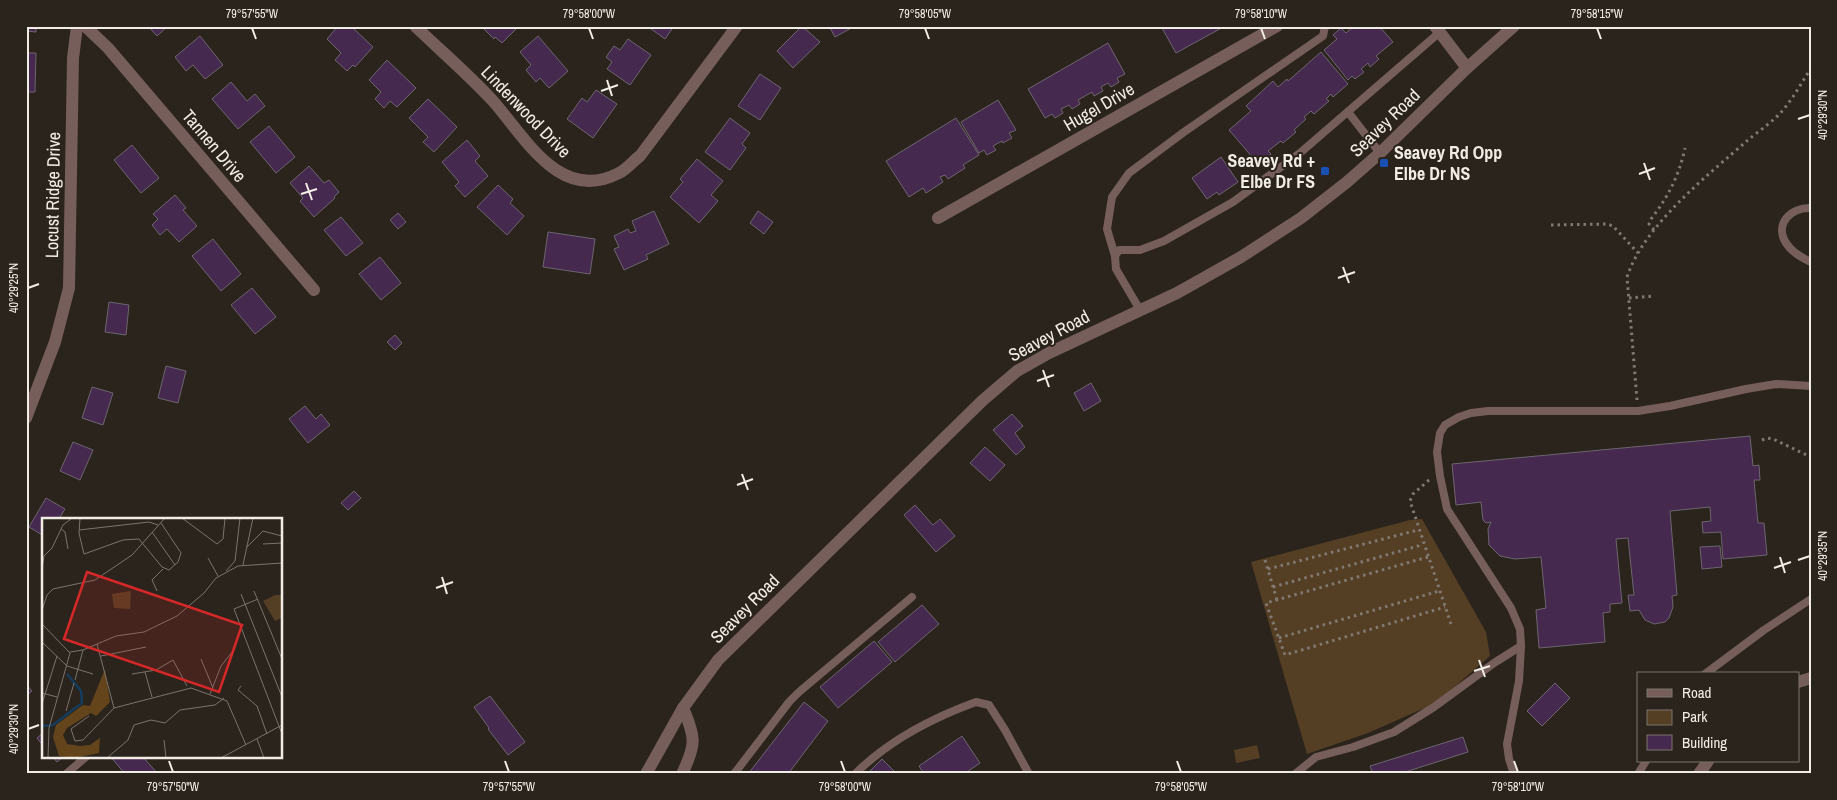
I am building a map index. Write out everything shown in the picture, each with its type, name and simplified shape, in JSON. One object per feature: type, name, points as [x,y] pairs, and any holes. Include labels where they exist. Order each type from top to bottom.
[{"type":"street","name":"Locust Ridge Drive","points":[[26,418],[55,342],[69,288],[73,58],[77,26]]},
{"type":"street","name":"Tannen Drive","points":[[85,26],[108,48],[314,290]]},
{"type":"street","name":"Lindenwood Drive","points":[[415,26],[492,100],[540,157],[552,168],[566,177],[583,180],[601,180],[620,172],[640,156],[737,26]]},
{"type":"street","name":"Hugel Drive","points":[[938,218],[1277,26]]},
{"type":"street","name":"Seavey Road","points":[[646,774],[684,708],[718,660],[982,401],[1017,371],[1049,352],[1177,293],[1248,252],[1301,218],[1380,153],[1467,68],[1514,26]]},
{"type":"street","points":[[1438,29],[1467,68]]},
{"type":"street","points":[[682,774],[692,752],[692,730],[684,708]]},
{"type":"street","points":[[1699,774],[1707,762]]},
{"type":"lane","points":[[1140,310],[1116,269],[1108,229],[1112,197],[1129,173],[1184,132],[1323,36],[1325,26]]},
{"type":"lane","points":[[1114,256],[1119,250],[1140,250],[1164,242],[1233,202],[1300,153],[1348,112],[1438,29]]},
{"type":"lane","points":[[1348,112],[1380,153]]},
{"type":"lane","points":[[1811,208],[1801,208],[1791,213],[1785,219],[1782,236],[1787,245],[1811,262]]},
{"type":"lane","points":[[1514,774],[1507,744],[1519,681],[1520,629],[1511,608],[1447,509],[1437,452],[1440,433],[1445,425],[1471,413],[1503,411],[1638,411],[1776,384],[1811,386]]},
{"type":"lane","points":[[734,774],[789,702],[799,692],[912,597]]},
{"type":"lane","points":[[1708,672],[1764,630],[1811,599]]},
{"type":"lane","points":[[1295,774],[1316,757],[1352,748],[1394,732],[1434,707],[1494,663],[1521,646]]},
{"type":"lane","points":[[855,774],[872,757],[901,737],[976,702],[989,705],[1015,746],[1029,774]]},
{"type":"lane","points":[[66,774],[85,758]]},
{"type":"lane","points":[[1638,774],[1645,762]]},
{"type":"path","points":[[1638,411],[1628,277],[1633,261],[1654,230],[1713,171],[1783,111],[1811,68]]},
{"type":"path","points":[[1654,230],[1649,224],[1675,184],[1685,148]]},
{"type":"path","points":[[1551,225],[1608,224],[1613,226],[1638,253]]},
{"type":"path","points":[[1629,298],[1653,296]]},
{"type":"path","points":[[1762,440],[1767,438],[1773,439],[1811,458]]},
{"type":"path","points":[[1440,476],[1424,484],[1413,494],[1410,501],[1418,530],[1451,624]]},
{"type":"path","points":[[1268,569],[1418,530]]},
{"type":"path","points":[[1273,587],[1418,546],[1422,541]]},
{"type":"path","points":[[1428,557],[1266,603],[1285,655],[1445,608]]},
{"type":"path","points":[[1265,560],[1277,600]]},
{"type":"path","points":[[1279,638],[1439,591]]},
{"type":"green space","points":[[1422,519],[1486,632],[1490,656],[1436,703],[1368,733],[1307,754],[1251,562],[1410,520]]},
{"type":"green space","points":[[1257,745],[1260,758],[1236,763],[1234,750]]},
{"type":"building","points":[[26,26],[36,26],[36,32],[26,31]]},
{"type":"building","points":[[148,26],[168,26],[157,36]]},
{"type":"building","points":[[338,26],[351,26],[373,47],[355,67],[353,65],[347,71],[335,60],[341,53],[327,39]]},
{"type":"building","points":[[481,26],[512,26],[516,29],[502,43],[495,37],[494,39]]},
{"type":"building","points":[[647,26],[674,26],[665,39]]},
{"type":"building","points":[[802,26],[820,42],[793,68],[777,51]]},
{"type":"building","points":[[829,26],[855,26],[835,37]]},
{"type":"building","points":[[1166,26],[1225,26],[1176,53],[1162,28]]},
{"type":"building","points":[[1354,26],[1379,26],[1393,42],[1376,56],[1379,59],[1370,67],[1368,63],[1361,69],[1364,72],[1355,79],[1352,76],[1348,80],[1324,50],[1337,39],[1333,35],[1341,28],[1346,33]]},
{"type":"building","points":[[200,36],[223,65],[205,79],[193,65],[186,71],[175,57]]},
{"type":"building","points":[[538,36],[568,71],[549,88],[540,78],[536,82],[526,70],[531,65],[520,52]]},
{"type":"building","points":[[628,39],[651,55],[630,85],[607,69],[612,62],[606,57],[614,46],[620,50]]},
{"type":"building","points":[[1108,43],[1125,74],[1117,78],[1119,82],[1111,87],[1108,83],[1101,87],[1103,91],[1094,96],[1092,92],[1078,100],[1080,104],[1072,109],[1069,105],[1061,109],[1063,113],[1055,118],[1052,114],[1045,118],[1028,89]]},
{"type":"building","points":[[1321,52],[1348,84],[1333,97],[1331,94],[1326,99],[1329,101],[1314,114],[1311,111],[1304,117],[1306,119],[1294,130],[1296,132],[1283,143],[1281,141],[1268,151],[1271,154],[1259,165],[1229,130],[1251,111],[1246,106],[1273,81],[1278,87],[1287,79],[1288,81]]},
{"type":"building","points":[[26,53],[36,53],[35,92],[26,92]]},
{"type":"building","points":[[387,60],[416,88],[397,107],[390,101],[384,108],[375,99],[381,92],[369,80]]},
{"type":"building","points":[[760,74],[781,88],[760,120],[738,106]]},
{"type":"building","points":[[231,82],[247,101],[255,94],[265,106],[238,129],[212,99]]},
{"type":"building","points":[[596,90],[617,104],[593,138],[567,119],[582,98],[587,102]]},
{"type":"building","points":[[428,99],[457,127],[434,152],[423,142],[428,137],[409,118]]},
{"type":"building","points":[[998,100],[1016,130],[1009,133],[1012,138],[993,146],[996,150],[987,155],[984,150],[979,153],[961,122]]},
{"type":"building","points":[[730,118],[750,133],[742,144],[746,148],[730,170],[705,152]]},
{"type":"building","points":[[956,118],[979,155],[963,165],[965,168],[948,179],[945,175],[940,177],[943,182],[926,193],[923,188],[909,197],[886,161]]},
{"type":"building","points":[[269,126],[295,157],[276,173],[250,142]]},
{"type":"building","points":[[467,140],[480,156],[475,161],[488,176],[465,197],[455,186],[459,182],[442,162]]},
{"type":"building","points":[[132,145],[159,178],[141,193],[114,160]]},
{"type":"building","points":[[1221,157],[1238,182],[1219,195],[1217,192],[1207,199],[1192,178]]},
{"type":"building","points":[[697,159],[723,181],[711,195],[718,201],[699,223],[670,197],[683,182],[680,179]]},
{"type":"building","points":[[309,166],[324,183],[329,180],[339,192],[314,217],[300,201],[303,198],[290,183]]},
{"type":"building","points":[[498,185],[513,199],[510,203],[524,216],[507,235],[477,207]]},
{"type":"building","points":[[175,195],[186,208],[183,210],[197,226],[179,242],[167,229],[160,235],[152,225],[158,219],[153,214]]},
{"type":"building","points":[[654,211],[669,244],[646,255],[648,259],[624,270],[614,249],[619,247],[614,236],[628,229],[630,233],[636,231],[632,221]]},
{"type":"building","points":[[758,211],[773,222],[764,234],[750,223]]},
{"type":"building","points":[[398,213],[406,222],[398,229],[390,220]]},
{"type":"building","points":[[341,217],[363,243],[346,256],[324,230]]},
{"type":"building","points":[[548,232],[595,239],[590,274],[543,267]]},
{"type":"building","points":[[213,239],[241,274],[221,291],[192,256]]},
{"type":"building","points":[[380,257],[401,283],[381,300],[359,274]]},
{"type":"building","points":[[252,288],[276,317],[255,334],[231,305]]},
{"type":"building","points":[[109,302],[129,305],[126,335],[105,332]]},
{"type":"building","points":[[395,335],[402,343],[395,350],[387,342]]},
{"type":"building","points":[[166,366],[186,371],[178,403],[158,398]]},
{"type":"building","points":[[1091,383],[1101,401],[1084,411],[1074,393]]},
{"type":"building","points":[[92,387],[113,393],[103,425],[82,418]]},
{"type":"building","points":[[305,406],[316,419],[321,414],[330,425],[308,443],[289,419]]},
{"type":"building","points":[[1012,414],[1023,426],[1015,433],[1025,447],[1016,455],[993,430]]},
{"type":"building","points":[[1750,436],[1753,466],[1759,465],[1760,480],[1754,480],[1758,523],[1764,523],[1767,555],[1723,559],[1721,532],[1703,533],[1702,522],[1711,521],[1710,507],[1670,511],[1677,595],[1672,596],[1673,607],[1669,618],[1665,622],[1654,624],[1645,620],[1639,610],[1630,611],[1628,595],[1634,595],[1628,538],[1616,539],[1622,603],[1610,604],[1610,612],[1603,613],[1605,642],[1539,648],[1536,610],[1546,608],[1541,557],[1515,559],[1500,556],[1489,545],[1488,529],[1491,522],[1486,523],[1483,520],[1481,502],[1456,505],[1452,464]]},
{"type":"building","points":[[73,442],[93,450],[80,480],[60,471]]},
{"type":"building","points":[[985,447],[1005,465],[990,481],[970,463]]},
{"type":"building","points":[[354,491],[361,498],[348,510],[341,503]]},
{"type":"building","points":[[46,498],[65,509],[60,518],[42,518],[42,535],[29,527]]},
{"type":"building","points":[[915,505],[933,525],[940,519],[955,536],[936,552],[904,515]]},
{"type":"building","points":[[1720,546],[1722,567],[1702,569],[1700,547]]},
{"type":"building","points":[[922,605],[939,624],[895,662],[878,642]]},
{"type":"building","points":[[874,641],[892,662],[838,708],[820,687]]},
{"type":"building","points":[[1555,683],[1570,698],[1542,726],[1527,711]]},
{"type":"building","points":[[26,684],[32,691],[26,696]]},
{"type":"building","points":[[490,696],[525,742],[508,755],[474,707]]},
{"type":"building","points":[[804,702],[828,721],[788,774],[748,774]]},
{"type":"building","points":[[42,734],[42,744],[37,738]]},
{"type":"building","points":[[962,736],[980,763],[964,774],[924,774],[919,766]]},
{"type":"building","points":[[1463,737],[1468,752],[1399,774],[1373,774],[1370,766]]},
{"type":"building","points":[[54,758],[62,758],[57,762]]},
{"type":"building","points":[[112,758],[144,758],[158,774],[125,774]]},
{"type":"building","points":[[882,759],[897,774],[868,773]]},
{"type":"place","name":"Seavey Rd Opp Elbe Dr NS","points":[[1384,163]]},
{"type":"place","name":"Seavey Rd + Elbe Dr FS","points":[[1325,171]]}]
